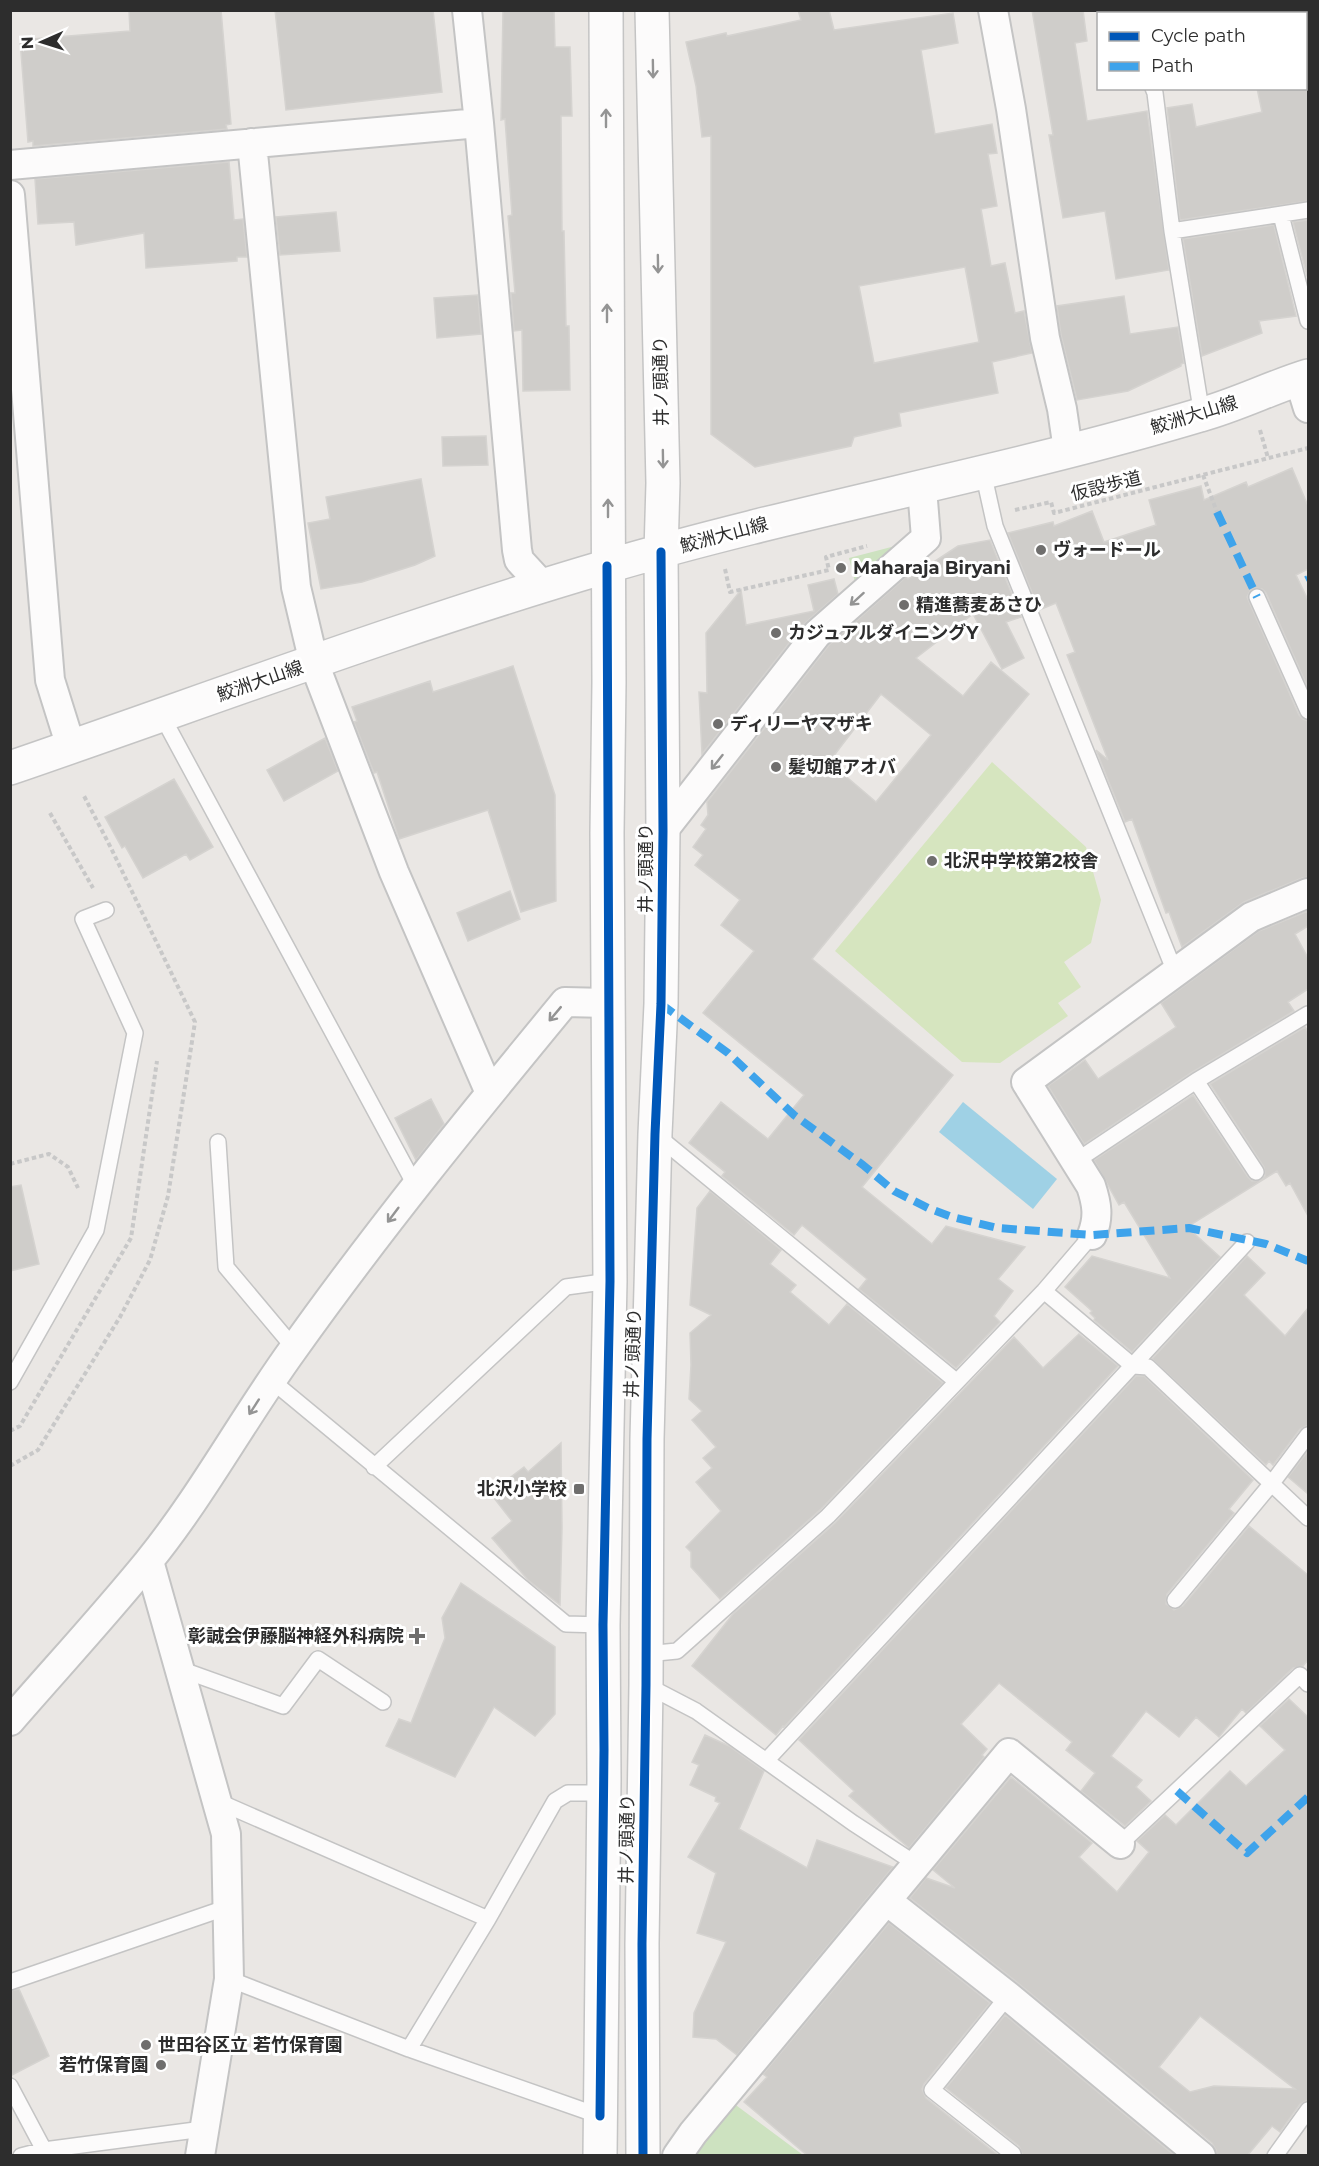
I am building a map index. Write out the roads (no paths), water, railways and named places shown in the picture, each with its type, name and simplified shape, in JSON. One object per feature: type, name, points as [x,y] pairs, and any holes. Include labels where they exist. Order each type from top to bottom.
[{"type":"main road","name":"井ノ頭通り","points":[[600,2156],[604,1793],[603,1625],[610,1281],[607,1003],[609,683],[606,10]]},
{"type":"main road","name":"井ノ頭通り","points":[[643,2156],[642,1944],[647,1439],[655,1134],[661,1004],[663,831],[661,552],[663,483],[652,10]]},
{"type":"main road","name":"鮫洲大山線","points":[[10,768],[314,663],[607,566],[744,528],[922,488],[1305,388]]},
{"type":"street","points":[[466,10],[479,123],[517,550],[519,560],[543,586]]},
{"type":"street","points":[[993,10],[1011,109],[1045,338],[1062,409],[1068,450]]},
{"type":"street","points":[[10,165],[479,123]]},
{"type":"street","points":[[252,143],[296,587],[314,663],[394,872],[489,1093]]},
{"type":"street","points":[[10,195],[50,680],[71,747]]},
{"type":"street","points":[[663,831],[817,634],[926,538],[922,488]]},
{"type":"street","points":[[1092,1235],[1097,1221],[1097,1203],[1091,1186],[1026,1082],[1251,917],[1308,893]]},
{"type":"street","points":[[10,1721],[149,1561],[294,1348],[415,1185],[489,1093],[565,1002],[607,1003]]},
{"type":"street","points":[[149,1561],[226,1834],[229,1979],[201,2142]]},
{"type":"street","points":[[677,2156],[693,2133],[1009,1753],[1120,1844]]},
{"type":"street","points":[[887,1901],[1008,1996],[1201,2156]]},
{"type":"lane","points":[[1159,90],[1172,231],[1202,415]]},
{"type":"lane","points":[[1172,231],[1308,210]]},
{"type":"lane","points":[[1281,215],[1308,321]]},
{"type":"lane","points":[[983,472],[995,526],[1175,972]]},
{"type":"lane","points":[[1257,597],[1302,680],[1308,711]]},
{"type":"lane","points":[[162,716],[415,1185]]},
{"type":"lane","points":[[10,1382],[96,1230],[135,1033],[83,919],[106,910]]},
{"type":"lane","points":[[1076,1161],[1196,1081],[1308,1014]]},
{"type":"lane","points":[[1196,1081],[1256,1172]]},
{"type":"lane","points":[[655,1134],[956,1381]]},
{"type":"lane","points":[[218,1142],[226,1267],[294,1348]]},
{"type":"lane","points":[[915,1864],[853,1823],[696,1711],[646,1670],[677,1652],[828,1516],[1044,1291],[1092,1235]]},
{"type":"lane","points":[[766,1761],[1247,1242]]},
{"type":"lane","points":[[374,1467],[566,1287],[610,1281]]},
{"type":"lane","points":[[1044,1291],[1132,1366],[1148,1367],[1308,1518]]},
{"type":"lane","points":[[271,1380],[566,1624],[603,1625]]},
{"type":"lane","points":[[1175,1600],[1272,1483],[1308,1435]]},
{"type":"lane","points":[[180,1669],[283,1706],[318,1659],[383,1702]]},
{"type":"lane","points":[[1120,1844],[1300,1675],[1308,1684]]},
{"type":"lane","points":[[410,2049],[555,1801],[568,1793],[604,1793]]},
{"type":"lane","points":[[217,1801],[488,1919]]},
{"type":"lane","points":[[10,1982],[228,1907]]},
{"type":"lane","points":[[229,1979],[410,2049],[600,2116]]},
{"type":"lane","points":[[1008,1996],[932,2090],[1013,2154]]},
{"type":"lane","points":[[10,2086],[44,2151]]},
{"type":"lane","points":[[1275,2156],[1308,2110]]},
{"type":"lane","points":[[21,2156],[44,2151],[201,2142]]},
{"type":"water","points":[[963,1102],[1057,1179],[1033,1209],[939,1132]]},
{"type":"place","name":"ヴォードール","points":[[1041,550]]},
{"type":"place","name":"Maharaja Biryani","points":[[841,568]]},
{"type":"place","name":"精進蕎麦あさひ","points":[[904,605]]},
{"type":"place","name":"カジュアルダイニングY","points":[[776,633]]},
{"type":"place","name":"ディリーヤマザキ","points":[[718,724]]},
{"type":"place","name":"髪切館アオバ","points":[[776,767]]},
{"type":"place","name":"北沢中学校第2校舎","points":[[932,861]]},
{"type":"place","name":"北沢小学校","points":[[579,1489]]},
{"type":"place","name":"彰誠会伊藤脳神経外科病院","points":[[417,1636]]},
{"type":"place","name":"世田谷区立 若竹保育園","points":[[146,2045]]},
{"type":"place","name":"若竹保育園","points":[[161,2065]]}]
